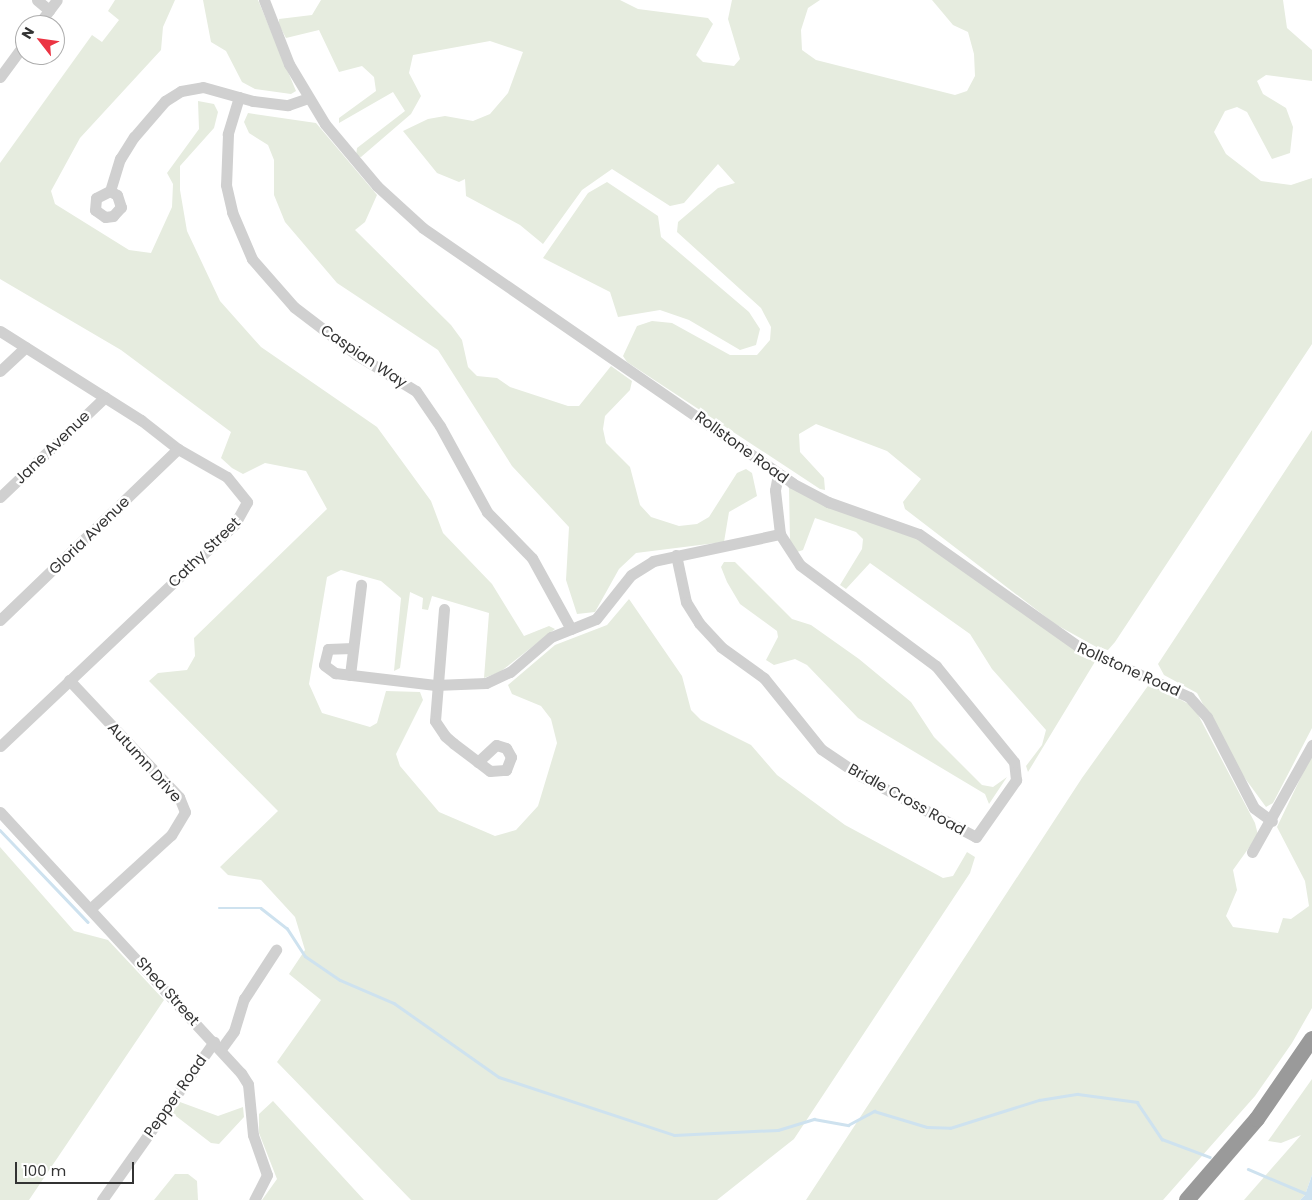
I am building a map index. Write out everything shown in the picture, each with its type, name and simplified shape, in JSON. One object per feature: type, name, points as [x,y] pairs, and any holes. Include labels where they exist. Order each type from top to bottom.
[{"type":"highway","points":[[1187,1200],[1257,1119],[1312,1039]]},
{"type":"highway","points":[[1201,1200],[1260,1133],[1312,1058]]},
{"type":"street","points":[[37,0],[49,10]]},
{"type":"street","points":[[45,15],[57,0]]},
{"type":"street","name":"Rollstone Road","points":[[264,0],[288,64],[308,98],[365,173],[423,228],[778,474],[828,502],[919,534],[1079,648],[1189,697],[1207,717],[1254,808],[1272,821]]},
{"type":"street","points":[[0,77],[15,57]]},
{"type":"street","points":[[110,191],[126,149],[165,101],[203,87],[238,97],[288,105],[308,98]]},
{"type":"street","name":"Caspian Way","points":[[238,97],[228,134],[226,185],[232,212],[252,259],[294,307],[357,355],[416,391],[440,426],[482,504],[532,558],[571,629]]},
{"type":"street","name":"Cathy Street","points":[[0,330],[104,397],[178,449],[233,482],[246,496],[246,508],[0,746]]},
{"type":"street","points":[[0,371],[26,347]]},
{"type":"street","name":"Jane Avenue","points":[[0,497],[104,397]]},
{"type":"street","name":"Gloria Avenue","points":[[0,620],[178,449]]},
{"type":"street","name":"Bridle Cross Road","points":[[676,555],[683,594],[699,624],[721,647],[764,678],[815,743],[861,776],[976,837],[1016,780],[1014,762],[936,666],[872,615],[812,576],[787,548],[780,534],[775,490],[778,474]]},
{"type":"street","points":[[353,648],[332,646],[323,656],[331,672],[435,685],[469,687],[499,678],[540,644],[601,614],[622,583],[640,568],[676,555],[729,548],[780,534]]},
{"type":"street","points":[[350,675],[361,585]]},
{"type":"street","points":[[444,609],[435,685],[438,728],[478,762]]},
{"type":"street","name":"Autumn Drive","points":[[69,680],[178,797],[185,812],[171,835],[91,908]]},
{"type":"street","points":[[1252,852],[1272,821],[1312,744]]},
{"type":"street","name":"Shea Street","points":[[0,812],[218,1046],[248,1084],[253,1135],[267,1175],[254,1200]]},
{"type":"street","name":"Pepper Road","points":[[102,1200],[218,1046],[234,1031],[244,999],[276,950]]},
{"type":"shaded area","points":[[115,0],[175,0],[163,27],[161,50],[80,138],[51,191],[55,204],[129,250],[151,253],[172,207],[173,184],[167,173],[199,129],[198,101],[214,104],[218,112],[214,128],[180,166],[180,190],[187,231],[220,301],[261,347],[377,427],[431,501],[443,533],[492,584],[524,636],[549,626],[555,629],[500,672],[484,678],[489,613],[432,596],[428,610],[422,609],[423,598],[410,592],[400,668],[394,671],[401,598],[381,581],[341,570],[327,577],[309,684],[322,713],[370,727],[377,723],[386,691],[420,692],[423,700],[396,754],[400,766],[439,812],[495,836],[516,830],[538,806],[557,743],[551,719],[541,706],[512,694],[508,685],[555,645],[607,625],[629,599],[682,676],[691,710],[701,720],[751,745],[777,775],[845,825],[943,878],[953,876],[967,852],[975,857],[970,873],[794,1139],[717,1200],[411,1200],[277,1062],[321,1000],[289,974],[305,950],[295,917],[261,880],[228,875],[220,867],[278,811],[149,681],[158,673],[187,670],[195,656],[194,638],[327,509],[306,471],[265,463],[243,474],[232,468],[221,458],[231,432],[121,350],[0,279],[0,163],[92,35],[102,42],[119,20],[108,11]]},
{"type":"shaded area","points":[[203,0],[258,0],[296,91],[291,94],[255,89],[242,82],[226,51],[211,42]]},
{"type":"shaded area","points":[[321,0],[620,0],[638,9],[708,18],[713,24],[696,55],[703,62],[734,66],[740,59],[728,19],[732,0],[820,0],[808,8],[801,30],[802,50],[816,60],[955,95],[967,91],[975,76],[974,54],[968,32],[953,25],[932,0],[1283,0],[1287,28],[1312,50],[1312,81],[1266,75],[1257,81],[1263,94],[1286,108],[1293,127],[1290,153],[1272,159],[1247,112],[1237,107],[1225,111],[1214,132],[1226,154],[1261,181],[1291,185],[1312,178],[1312,344],[1115,642],[1108,650],[1100,649],[1055,624],[905,509],[903,502],[921,479],[887,451],[816,424],[799,434],[800,452],[824,478],[825,490],[820,489],[627,362],[623,356],[637,326],[652,321],[672,323],[730,355],[757,355],[770,340],[771,327],[761,308],[677,232],[678,222],[718,188],[735,183],[718,164],[684,203],[670,206],[612,169],[582,190],[543,244],[520,225],[466,196],[465,179],[459,182],[437,173],[403,131],[428,119],[445,116],[473,121],[490,114],[508,93],[523,52],[490,41],[413,55],[409,73],[421,96],[411,114],[361,157],[356,156],[357,148],[405,111],[393,92],[339,123],[339,118],[376,91],[374,77],[362,66],[339,72],[319,30],[286,38],[279,25],[279,19],[312,15]]},
{"type":"shaded area","points":[[248,113],[316,123],[377,195],[365,222],[355,230],[451,325],[462,340],[468,367],[477,376],[497,378],[510,387],[568,406],[579,406],[611,366],[632,381],[630,390],[605,416],[603,429],[606,443],[630,467],[640,505],[651,517],[679,526],[697,524],[709,517],[737,473],[746,469],[752,473],[757,496],[729,512],[724,542],[636,553],[619,569],[595,612],[577,614],[566,580],[569,527],[512,466],[438,350],[337,283],[285,222],[274,195],[274,160],[268,145],[249,133],[244,122]]},
{"type":"shaded area","points":[[607,182],[658,216],[661,237],[749,312],[760,329],[756,345],[740,350],[689,320],[660,310],[618,317],[610,292],[543,258],[588,193]]},
{"type":"shaded area","points":[[1312,430],[1312,728],[1273,803],[1266,807],[1236,766],[1197,693],[1164,675],[1158,664]]},
{"type":"shaded area","points":[[789,486],[900,527],[1096,660],[1028,772],[1026,766],[1042,745],[1046,730],[992,669],[970,634],[870,563],[846,589],[840,585],[862,549],[863,539],[856,532],[815,518],[803,550],[797,552],[790,542]]},
{"type":"shaded area","points":[[724,562],[735,562],[792,619],[811,625],[859,659],[911,702],[934,737],[982,785],[993,787],[1007,777],[989,804],[985,794],[858,718],[807,665],[795,659],[774,665],[766,660],[778,637],[777,631],[740,604],[727,582],[721,567]]},
{"type":"shaded area","points":[[1150,683],[1194,707],[1255,823],[1258,835],[1233,870],[1237,890],[1226,916],[1233,927],[1278,933],[1283,918],[1291,919],[1309,906],[1305,881],[1277,827],[1312,754],[1312,1008],[1292,1043],[1255,1096],[1163,1200],[806,1200],[1082,778]]},
{"type":"shaded area","points":[[0,847],[74,931],[108,940],[164,1000],[29,1200],[0,1200]]},
{"type":"shaded area","points":[[1312,1079],[1312,1175],[1305,1195],[1300,1200],[1244,1200],[1301,1135],[1281,1143],[1268,1141]]},
{"type":"shaded area","points":[[273,1101],[364,1200],[262,1200],[277,1179],[259,1133],[259,1114]]},
{"type":"shaded area","points":[[180,1102],[218,1116],[243,1107],[244,1117],[219,1144],[211,1143],[172,1113]]},
{"type":"shaded area","points":[[175,1174],[188,1174],[197,1181],[198,1200],[154,1200]]},
{"type":"water","points":[[1312,1175],[1312,1200],[1300,1200],[1305,1195]]},
{"type":"waterway","points":[[0,830],[88,922]]},
{"type":"waterway","points":[[219,908],[261,908],[287,928],[305,956],[340,980],[394,1003],[499,1077],[674,1135],[778,1130],[814,1119],[848,1125],[874,1111],[927,1127],[950,1128],[1039,1100],[1078,1094],[1137,1102],[1162,1139],[1210,1157]]},
{"type":"waterway","points":[[1248,1169],[1312,1196]]}]
